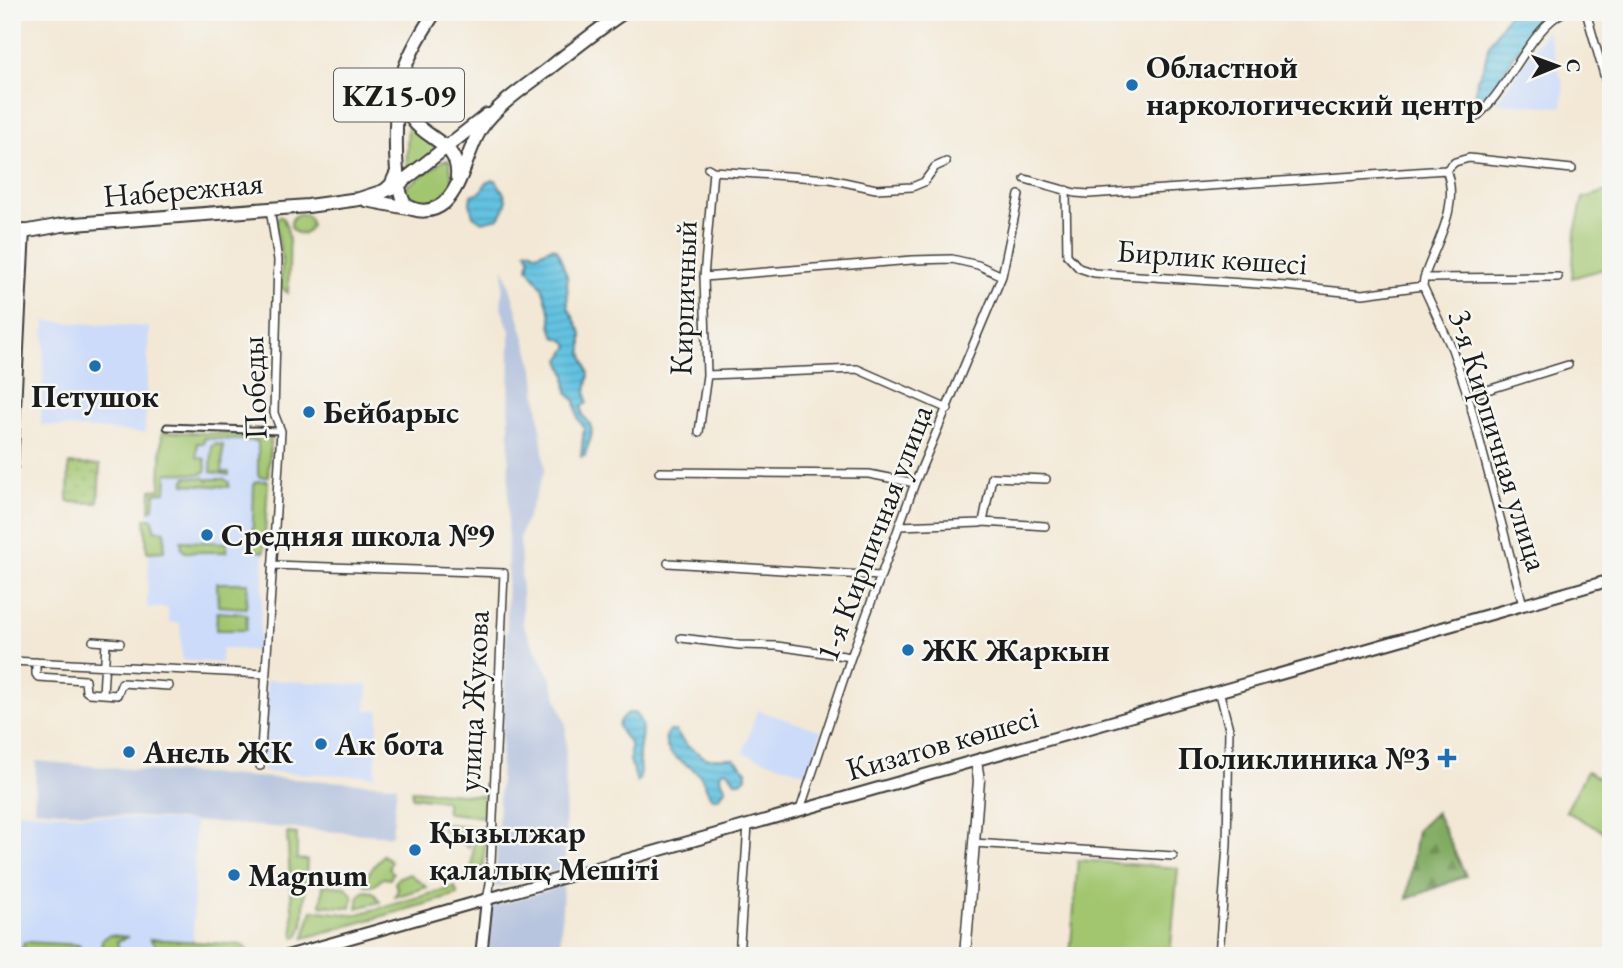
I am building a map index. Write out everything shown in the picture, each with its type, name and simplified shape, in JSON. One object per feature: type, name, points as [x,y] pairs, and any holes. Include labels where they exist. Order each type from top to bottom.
[{"type":"main road","name":"KZ15-09","points":[[413,209],[403,202],[398,185],[401,82],[410,55],[435,12]]},
{"type":"main road","name":"KZ15-09","points":[[441,12],[413,65],[405,98],[407,112],[415,124],[446,146]]},
{"type":"main road","name":"KZ15-09","points":[[398,185],[624,12]]},
{"type":"main road","name":"KZ15-09","points":[[454,191],[484,124],[527,85]]},
{"type":"main road","points":[[413,209],[426,211],[439,207],[454,191],[457,164],[446,146]]},
{"type":"main road","points":[[429,160],[446,156],[457,164]]},
{"type":"main road","points":[[382,193],[394,181],[397,163]]},
{"type":"main road","name":"Набережная","points":[[18,232],[359,199],[382,193],[398,185]]},
{"type":"main road","name":"Набережная","points":[[359,199],[413,209]]},
{"type":"main road","points":[[12,467],[18,232]]},
{"type":"main road","name":"Кизатов көшесі","points":[[287,956],[1611,580]]},
{"type":"main road","name":"улица Жукова","points":[[481,956],[487,900]]},
{"type":"street","points":[[1475,118],[1489,107],[1543,29],[1564,12]]},
{"type":"street","points":[[1586,12],[1611,99]]},
{"type":"street","points":[[1025,179],[1089,194],[1446,170],[1455,162],[1469,158],[1572,169]]},
{"type":"street","name":"Кирпичный","points":[[699,432],[707,375],[705,277],[711,169],[830,179],[876,189],[912,187],[924,182],[935,167],[946,162]]},
{"type":"street","name":"3-я Кирпичная улица","points":[[1446,170],[1451,185],[1450,204],[1423,282],[1452,349],[1468,396],[1523,605]]},
{"type":"street","name":"Бирлик көшесі","points":[[1066,190],[1066,250],[1070,260],[1079,268],[1094,273],[1363,294],[1423,282],[1558,277]]},
{"type":"street","name":"1-я Кирпичная улица","points":[[800,810],[851,657],[915,483],[1002,276],[1019,195]]},
{"type":"street","name":"Победы","points":[[260,766],[281,431],[274,413],[278,260],[270,209]]},
{"type":"street","points":[[705,277],[952,259],[978,265],[1002,276]]},
{"type":"street","points":[[1468,396],[1568,365]]},
{"type":"street","points":[[707,375],[857,369],[948,409]]},
{"type":"street","points":[[167,427],[281,431]]},
{"type":"street","points":[[659,471],[869,474],[915,483]]},
{"type":"street","points":[[983,522],[992,477],[1046,479]]},
{"type":"street","points":[[899,526],[983,522],[1045,526]]},
{"type":"street","points":[[668,563],[880,576]]},
{"type":"street","name":"улица Жукова","points":[[272,565],[504,573],[498,761],[487,900]]},
{"type":"street","points":[[681,638],[739,645],[777,646],[851,657]]},
{"type":"street","points":[[93,641],[120,643]]},
{"type":"street","points":[[103,694],[106,642]]},
{"type":"street","points":[[12,661],[265,674]]},
{"type":"street","points":[[36,662],[38,677],[85,680],[87,692],[118,694],[122,683],[169,685]]},
{"type":"street","points":[[1219,690],[1229,729],[1227,845],[1219,956]]},
{"type":"street","points":[[965,956],[979,780],[976,761]]},
{"type":"street","points":[[739,956],[748,825]]},
{"type":"street","points":[[974,843],[1173,856]]},
{"type":"shaded area","points":[[1547,30],[1564,87],[1562,107],[1496,103]]},
{"type":"shaded area","points":[[504,267],[534,369],[545,470],[520,536],[523,625],[551,679],[566,725],[565,868],[495,888],[507,627],[510,331],[501,307]]},
{"type":"shaded area","name":"Петушок","points":[[45,321],[149,327],[145,433],[41,425]]},
{"type":"shaded area","name":"Средняя школа №9","points":[[162,432],[271,435],[259,651],[222,648],[221,663],[182,660],[180,623],[169,623],[168,608],[147,608],[151,490],[160,489]]},
{"type":"shaded area","name":"Ак бота","points":[[267,680],[368,685],[366,710],[379,710],[375,776],[263,772]]},
{"type":"shaded area","points":[[757,710],[822,731],[808,774],[743,753]]},
{"type":"shaded area","points":[[36,761],[154,771],[397,785],[392,836],[34,809]]},
{"type":"shaded area","points":[[12,811],[195,822],[193,956],[12,956]]},
{"type":"shaded area","points":[[563,886],[560,956],[488,956],[491,907]]},
{"type":"green space","points":[[408,123],[420,136],[442,148],[406,177]]},
{"type":"green space","points":[[449,160],[453,182],[437,202],[422,206],[407,202],[404,190],[406,187],[443,161]]},
{"type":"green space","points":[[1611,190],[1611,267],[1572,278],[1575,232],[1583,198]]},
{"type":"green space","points":[[301,214],[308,217],[311,224],[308,231],[301,234],[294,231],[291,224],[294,217]]},
{"type":"green space","points":[[281,216],[289,241],[288,293],[281,287],[282,258],[276,227],[277,218]]},
{"type":"green space","points":[[162,432],[271,435],[268,477],[258,475],[258,441],[204,438],[204,443],[197,443],[197,457],[205,459],[206,471],[202,474],[167,473],[166,492],[155,493],[154,508],[150,511],[151,490],[160,489]]},
{"type":"green space","points":[[223,445],[222,472],[229,472],[229,475],[211,472],[212,446]]},
{"type":"green space","points":[[69,464],[100,465],[98,503],[68,502]]},
{"type":"green space","points":[[186,477],[205,478],[208,481],[224,479],[229,482],[229,487],[184,484]]},
{"type":"green space","points":[[268,481],[264,552],[252,550],[254,483]]},
{"type":"green space","points":[[145,519],[153,520],[154,530],[165,531],[164,551],[147,552]]},
{"type":"green space","points":[[181,541],[227,543],[226,552],[185,552]]},
{"type":"green space","points":[[217,583],[248,583],[246,608],[218,606]]},
{"type":"green space","points":[[217,612],[247,614],[246,630],[216,630]]},
{"type":"green space","points":[[1587,771],[1611,784],[1611,836],[1566,811]]},
{"type":"green space","points":[[412,790],[484,796],[483,817],[448,813],[446,801],[412,797]]},
{"type":"green space","points":[[1436,812],[1466,876],[1407,899],[1417,830]]},
{"type":"green space","points":[[445,824],[470,826],[469,848],[442,829]]},
{"type":"green space","points":[[474,827],[486,831],[483,869],[472,868]]},
{"type":"green space","points":[[287,833],[297,834],[297,859],[307,860],[303,925],[298,937],[294,937]]},
{"type":"green space","points":[[383,855],[391,861],[389,868],[393,873],[390,879],[383,878],[375,885],[365,885],[363,880]]},
{"type":"green space","points":[[1078,860],[1178,868],[1170,956],[1070,956]]},
{"type":"green space","points":[[410,874],[427,887],[395,897],[398,889],[395,883],[399,877]]},
{"type":"green space","points":[[323,885],[346,887],[353,896],[351,908],[321,905]]},
{"type":"green space","points":[[455,887],[458,895],[304,938],[312,910],[354,915]]},
{"type":"green space","points":[[365,891],[373,892],[380,902],[357,908],[359,896]]},
{"type":"green space","points":[[109,935],[129,937],[117,941],[120,954],[101,956],[102,940]]},
{"type":"green space","points":[[150,939],[243,945],[248,950],[244,956],[179,956],[176,947],[158,950]]},
{"type":"green space","points":[[24,942],[80,945],[79,956],[12,956],[12,949],[23,949]]},
{"type":"water","points":[[1510,12],[1546,12],[1512,58],[1489,99],[1482,103],[1475,100],[1477,80],[1489,45]]},
{"type":"water","points":[[496,180],[505,195],[506,203],[499,218],[482,222],[473,216],[471,195],[481,192],[486,183]]},
{"type":"water","points":[[552,247],[557,249],[567,276],[568,307],[582,334],[582,352],[589,374],[587,403],[582,406],[582,411],[592,431],[585,456],[581,457],[584,428],[578,418],[575,401],[567,392],[566,375],[560,360],[569,346],[566,341],[555,337],[542,287],[528,268],[530,257],[526,251],[537,254]]},
{"type":"water","points":[[628,713],[634,713],[638,717],[642,727],[640,778],[637,782],[630,760],[630,743],[619,728],[620,720]]},
{"type":"water","points":[[670,731],[675,731],[686,745],[706,758],[734,758],[746,771],[746,777],[741,782],[735,781],[728,771],[723,770],[720,778],[726,789],[718,798],[712,798],[696,772],[668,750],[666,736]]},
{"type":"place","name":"Областной наркологический центр","points":[[1132,85]]},
{"type":"place","name":"Петушок","points":[[95,366]]},
{"type":"place","name":"Бейбарыс","points":[[309,412]]},
{"type":"place","name":"Средняя школа №9","points":[[207,535]]},
{"type":"place","name":"ЖК Жаркын","points":[[908,650]]},
{"type":"place","name":"Ак бота","points":[[321,744]]},
{"type":"place","name":"Анель ЖК","points":[[129,752]]},
{"type":"place","name":"Поликлиника №3","points":[[1447,758]]},
{"type":"place","name":"Қызылжар қалалық Мешіті","points":[[415,850]]},
{"type":"place","name":"Magnum","points":[[234,875]]}]
